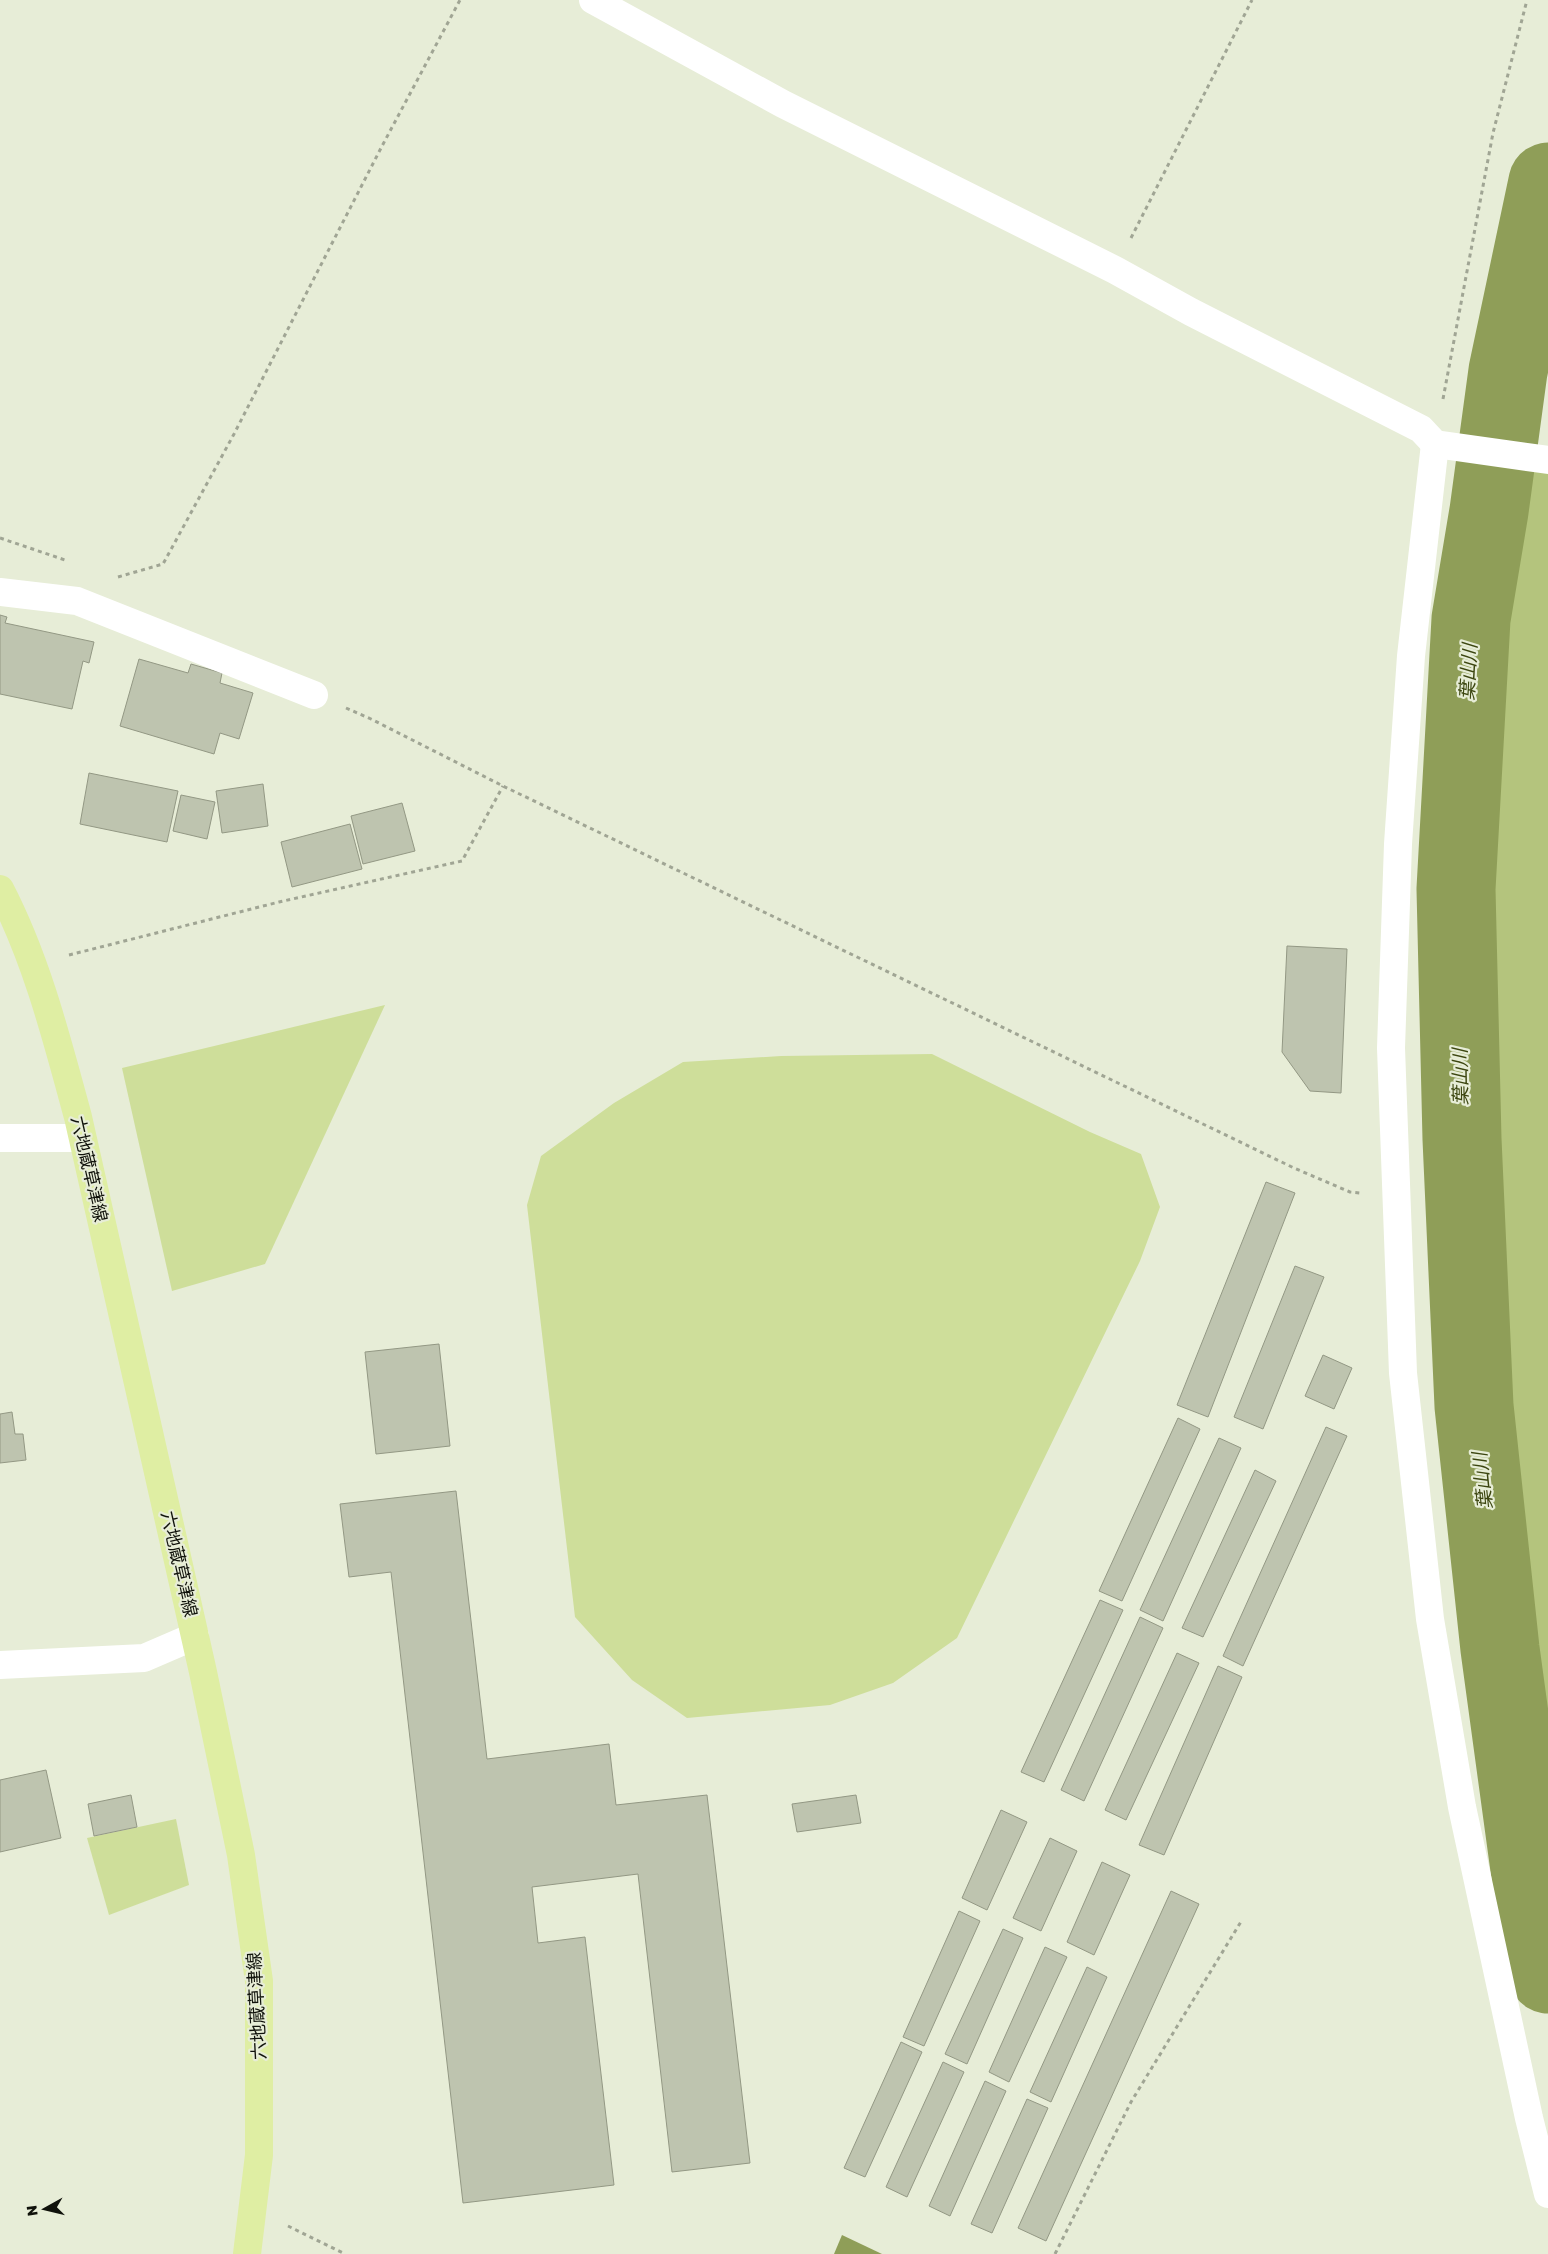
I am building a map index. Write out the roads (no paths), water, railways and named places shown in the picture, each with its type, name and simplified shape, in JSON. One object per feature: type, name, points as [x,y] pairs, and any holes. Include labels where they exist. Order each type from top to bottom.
[{"type":"main road","name":"六地蔵草津線","points":[[0,889],[33,966],[56,1038],[82,1138],[195,1636],[241,1855],[259,1981],[260,2155],[247,2254]]},
{"type":"street","points":[[594,0],[783,104],[1115,270],[1191,312],[1421,429],[1440,445],[1542,458]]},
{"type":"street","points":[[1440,445],[1411,656],[1398,844],[1391,1048],[1403,1373],[1430,1619],[1462,1807],[1529,2118],[1548,2194]]},
{"type":"street","points":[[0,592],[77,601],[314,695]]},
{"type":"street","points":[[0,1138],[82,1138]]},
{"type":"street","points":[[0,1665],[144,1658],[195,1636]]},
{"type":"waterway","name":"葉山川","points":[[1548,182],[1508,371],[1489,511],[1471,619],[1456,889],[1462,1139],[1474,1406],[1500,1649],[1539,1935],[1548,1974]]}]
